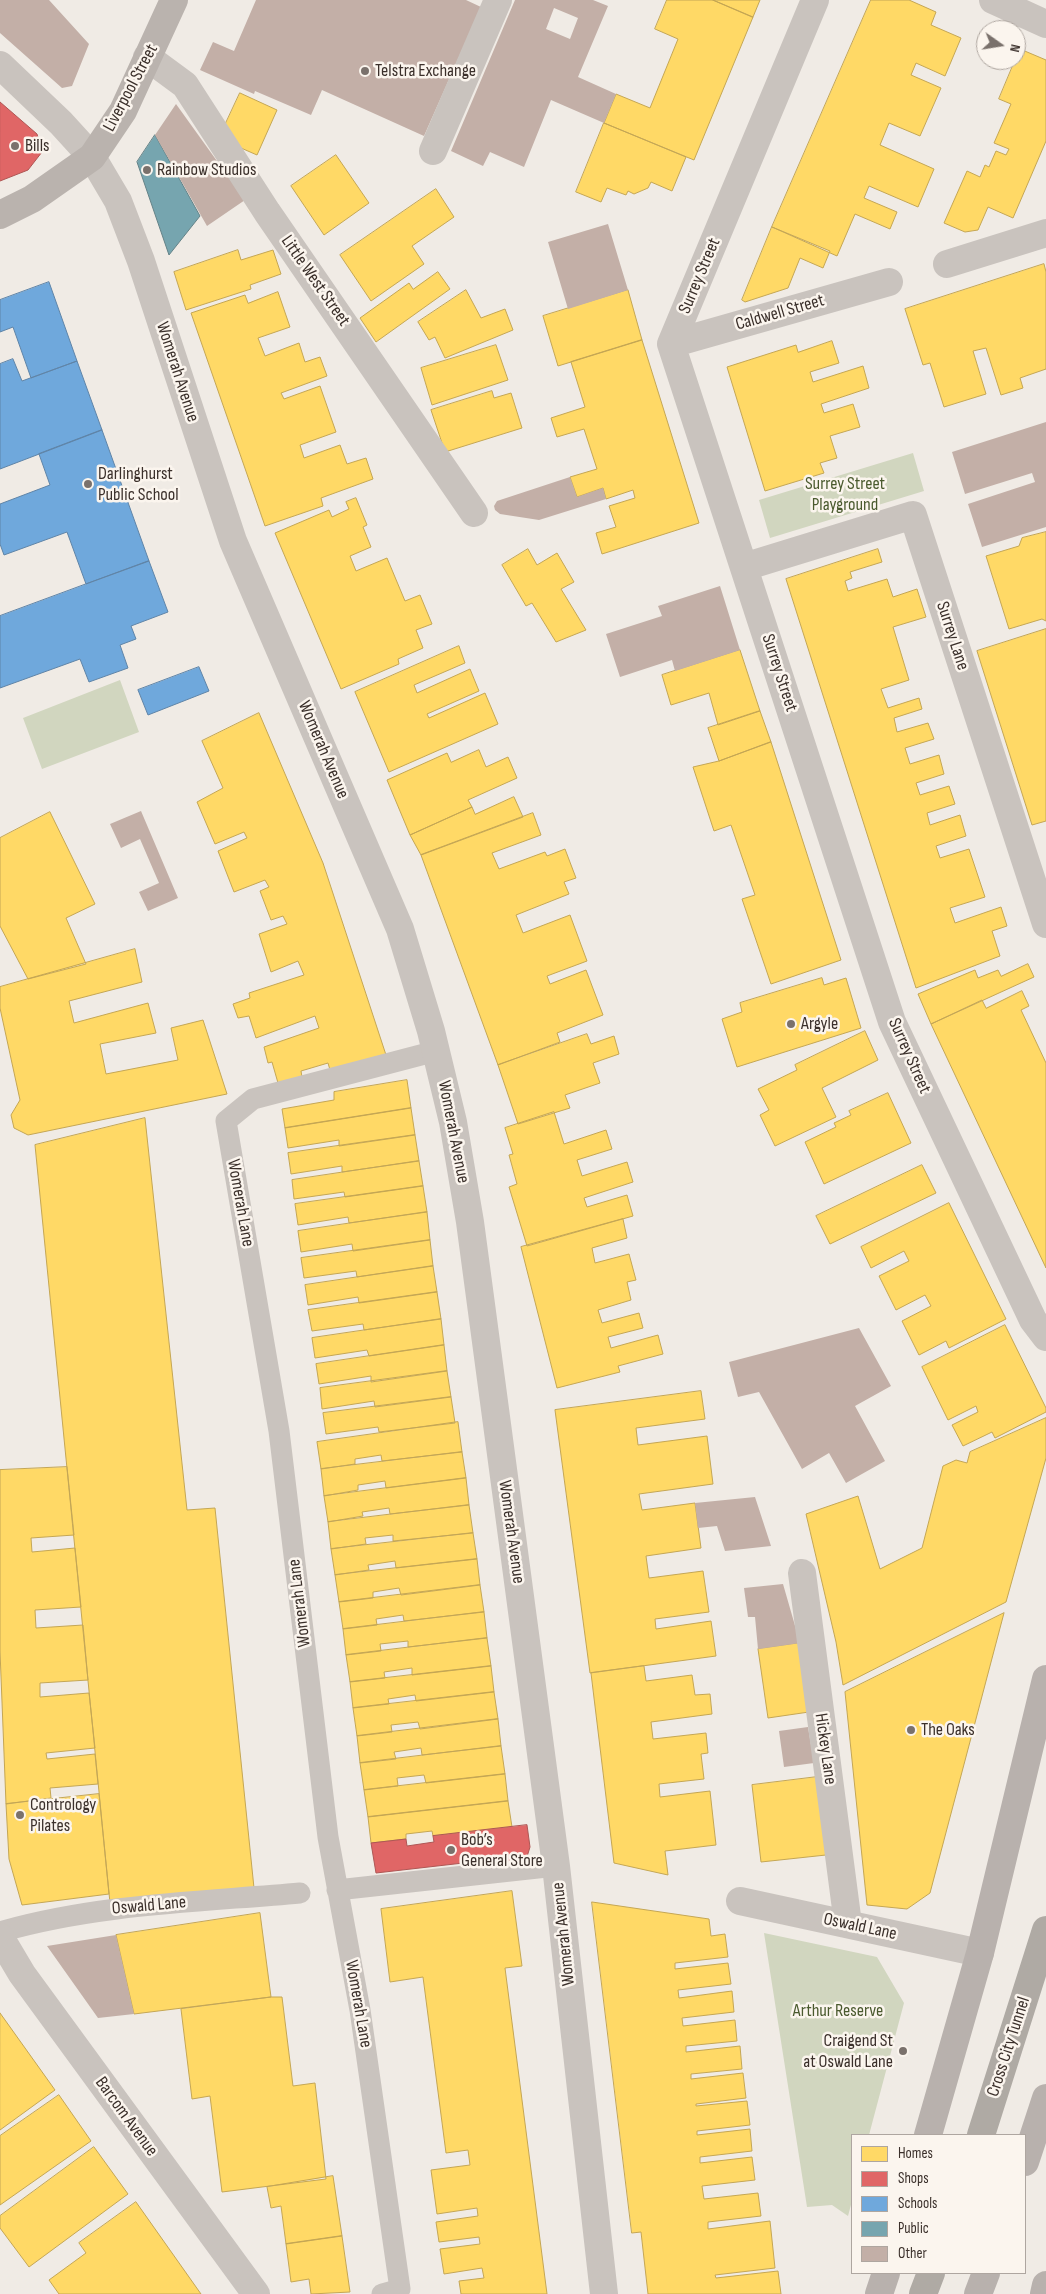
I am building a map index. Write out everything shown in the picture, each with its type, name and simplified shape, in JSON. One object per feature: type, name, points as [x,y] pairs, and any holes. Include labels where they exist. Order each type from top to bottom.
[{"type":"highway","name":"Cross City Tunnel","points":[[981,2134],[1046,1930]]},
{"type":"highway","points":[[923,2294],[931,2274]]},
{"type":"main road","points":[[928,2134],[980,1954],[1046,1679]]},
{"type":"main road","points":[[1026,2159],[1046,2098]]},
{"type":"main road","points":[[879,2294],[886,2274]]},
{"type":"main road","points":[[978,2294],[986,2274]]},
{"type":"main road","points":[[1044,2294],[1046,2285]]},
{"type":"street","name":"Liverpool Street","points":[[0,215],[32,199],[92,157],[123,111],[174,0]]},
{"type":"street","points":[[434,152],[498,0]]},
{"type":"street","name":"Surrey Street","points":[[815,0],[671,344],[892,1022],[1032,1320],[1046,1337]]},
{"type":"street","points":[[993,0],[1046,24]]},
{"type":"street","name":"Little West Street","points":[[147,57],[185,85],[267,212],[474,513]]},
{"type":"street","name":"Womerah Avenue","points":[[0,65],[61,122],[92,157],[118,201],[141,262],[233,541],[400,930],[436,1051],[453,1122],[470,1222],[556,1866],[604,2294]]},
{"type":"street","points":[[947,264],[1046,232]]},
{"type":"street","name":"Caldwell Street","points":[[671,344],[889,282]]},
{"type":"street","name":"Surrey Lane","points":[[744,567],[913,515],[1046,924]]},
{"type":"street","name":"Hickey Lane","points":[[802,1573],[848,1924]]},
{"type":"street","name":"Oswald Lane","points":[[740,1901],[980,1954]]},
{"type":"street","name":"Barcom Avenue","points":[[0,1938],[22,1974],[256,2294]]},
{"type":"lane","name":"Womerah Lane","points":[[382,2294],[400,2289],[360,2010],[328,1837],[279,1431],[226,1122],[253,1099],[436,1051]]},
{"type":"lane","points":[[337,1890],[556,1866]]},
{"type":"lane","name":"Oswald Lane","points":[[0,1932],[101,1910],[300,1893]]},
{"type":"green space","name":"Surrey Street Playground","points":[[913,453],[924,491],[770,538],[759,500]]},
{"type":"green space","points":[[120,680],[139,732],[42,769],[23,718]]},
{"type":"green space","name":"Arthur Reserve","points":[[764,1933],[877,1957],[904,2003],[869,2134],[851,2134],[851,2205],[848,2216],[832,2205],[807,2207]]},
{"type":"building: Homes","points":[[667,0],[713,0],[753,17],[694,160],[604,123],[616,94],[650,108],[678,39],[655,29]]},
{"type":"building: Homes","points":[[713,0],[760,0],[753,17]]},
{"type":"building: Homes","points":[[871,0],[909,0],[936,12],[931,25],[961,38],[945,76],[916,63],[911,75],[941,88],[920,136],[889,123],[880,145],[934,169],[918,207],[869,186],[864,198],[897,212],[890,229],[855,214],[837,256],[772,227]]},
{"type":"building: Homes","points":[[1026,52],[1046,60],[1046,141],[1013,218],[988,207],[978,230],[965,232],[944,223],[967,171],[980,177],[985,165],[989,167],[996,151],[1006,155],[1009,149],[994,143],[1011,104],[999,99],[1011,70],[1026,70]]},
{"type":"building: Homes","points":[[240,93],[277,110],[257,155],[241,148],[225,125]]},
{"type":"building: Homes","points":[[604,123],[686,157],[672,191],[651,182],[648,188],[634,194],[628,191],[626,195],[607,188],[601,202],[576,192]]},
{"type":"building: Homes","points":[[336,155],[369,203],[324,235],[291,186]]},
{"type":"building: Homes","points":[[436,189],[454,217],[412,246],[424,264],[371,301],[340,255]]},
{"type":"building: Homes","points":[[772,227],[830,251],[823,268],[800,258],[788,288],[745,302],[742,300]]},
{"type":"building: Homes","points":[[238,250],[241,260],[273,250],[281,274],[250,285],[251,289],[186,310],[174,272]]},
{"type":"building: Homes","points":[[1044,264],[1046,272],[1046,369],[1020,378],[1023,388],[1001,395],[986,348],[973,351],[986,394],[944,407],[930,363],[923,365],[905,309]]},
{"type":"building: Homes","points":[[438,272],[450,289],[376,342],[360,318],[409,283],[413,289]]},
{"type":"building: Homes","points":[[466,290],[481,318],[505,309],[513,330],[445,358],[435,337],[429,340],[418,322]]},
{"type":"building: Homes","points":[[628,290],[642,340],[558,366],[543,316]]},
{"type":"building: Homes","points":[[278,292],[290,327],[258,338],[265,356],[299,343],[305,362],[320,357],[327,376],[281,393],[284,399],[320,386],[336,432],[300,445],[304,458],[340,445],[347,464],[366,458],[373,479],[321,498],[323,506],[265,526],[191,313],[245,295],[248,303]]},
{"type":"building: Homes","points":[[642,340],[699,523],[602,554],[596,533],[616,527],[609,506],[635,498],[633,490],[606,499],[603,488],[577,497],[570,477],[597,469],[584,429],[557,437],[551,418],[585,407],[571,362]]},
{"type":"building: Homes","points":[[832,341],[839,363],[810,372],[813,382],[863,366],[869,388],[821,404],[824,413],[853,404],[860,427],[830,436],[837,458],[820,463],[824,473],[765,491],[727,367],[796,345],[798,352]]},
{"type":"building: Homes","points":[[496,345],[508,380],[432,405],[421,368]]},
{"type":"building: Homes","points":[[492,391],[494,398],[511,393],[522,428],[445,452],[431,410]]},
{"type":"building: Homes","points":[[356,498],[367,525],[363,527],[371,547],[350,556],[356,571],[387,558],[405,601],[420,595],[432,624],[416,630],[423,648],[398,659],[399,664],[341,689],[275,533],[329,510],[332,517],[349,509],[346,502]]},
{"type":"building: Homes","points":[[1046,532],[1046,621],[1042,619],[1009,629],[986,556],[1019,546],[1022,538]]},
{"type":"building: Homes","points":[[528,549],[537,565],[557,553],[574,582],[561,589],[586,630],[556,642],[532,603],[526,606],[502,565]]},
{"type":"building: Homes","points":[[878,549],[882,562],[850,572],[852,578],[845,581],[848,591],[887,579],[893,597],[917,589],[926,617],[893,627],[909,680],[881,689],[888,708],[919,698],[922,709],[894,718],[897,732],[928,723],[934,739],[905,748],[910,764],[939,755],[944,774],[916,783],[920,795],[949,786],[955,804],[927,813],[930,825],[960,815],[966,836],[936,846],[940,858],[969,849],[985,897],[950,908],[955,923],[1001,907],[1007,926],[992,931],[1000,956],[916,988],[786,579]]},
{"type":"building: Homes","points":[[1046,629],[1046,821],[1032,825],[977,651]]},
{"type":"building: Homes","points":[[459,646],[465,663],[414,685],[417,693],[470,669],[479,691],[427,714],[429,718],[485,693],[498,724],[389,772],[355,692]]},
{"type":"building: Homes","points":[[740,650],[760,711],[718,725],[709,693],[671,705],[662,675]]},
{"type":"building: Homes","points":[[760,711],[771,742],[719,761],[708,728]]},
{"type":"building: Homes","points":[[259,713],[323,863],[386,1055],[330,1070],[328,1063],[301,1071],[302,1077],[278,1083],[272,1062],[268,1063],[264,1047],[319,1028],[315,1016],[256,1038],[249,1016],[238,1018],[233,1004],[250,998],[249,993],[304,975],[298,961],[271,972],[259,934],[287,924],[283,916],[271,920],[260,891],[269,887],[265,880],[234,892],[218,851],[247,838],[244,832],[215,844],[197,802],[223,788],[202,741]]},
{"type":"building: Homes","points":[[771,742],[841,960],[771,984],[742,899],[755,895],[731,825],[714,831],[693,767],[719,761]]},
{"type":"building: Homes","points":[[479,750],[486,767],[508,757],[517,778],[468,800],[472,807],[410,835],[387,780],[447,753],[451,762]]},
{"type":"building: Homes","points":[[514,797],[523,817],[421,855],[410,835],[472,807],[475,814]]},
{"type":"building: Homes","points":[[50,812],[95,904],[66,918],[86,964],[28,979],[0,926],[0,838]]},
{"type":"building: Homes","points":[[533,813],[541,835],[492,853],[499,869],[545,852],[547,856],[565,849],[576,878],[564,882],[569,894],[516,915],[523,933],[570,915],[587,961],[547,976],[550,984],[586,970],[603,1015],[557,1033],[560,1042],[498,1065],[421,855]]},
{"type":"building: Homes","points":[[135,949],[142,982],[69,1001],[74,1023],[148,1003],[156,1033],[100,1044],[106,1074],[178,1060],[171,1028],[203,1020],[227,1094],[28,1135],[14,1128],[11,1115],[20,1100],[0,1008],[0,987]]},
{"type":"building: Homes","points":[[1028,964],[1034,977],[931,1024],[918,994],[975,970],[978,978],[998,970],[1001,976]]},
{"type":"building: Homes","name":"Argyle","points":[[822,978],[824,985],[846,978],[861,1028],[737,1067],[722,1019],[742,1012],[740,1003]]},
{"type":"building: Homes","points":[[1022,991],[1029,1006],[1021,1010],[1046,1063],[1046,1268],[931,1024],[982,1000],[986,1008]]},
{"type":"building: Homes","points":[[865,1031],[878,1060],[822,1088],[836,1117],[775,1146],[760,1115],[769,1110],[758,1089],[797,1070],[795,1065]]},
{"type":"building: Homes","points":[[587,1034],[591,1044],[614,1036],[619,1054],[593,1063],[600,1083],[565,1095],[570,1108],[518,1124],[498,1065]]},
{"type":"building: Homes","points":[[407,1080],[411,1108],[285,1128],[282,1109],[334,1100],[334,1092]]},
{"type":"building: Homes","points":[[888,1093],[911,1143],[824,1184],[805,1142],[836,1127],[834,1123],[851,1115],[849,1111]]},
{"type":"building: Homes","points":[[411,1108],[415,1135],[339,1146],[339,1140],[288,1148],[285,1128]]},
{"type":"building: Homes","points":[[554,1112],[564,1144],[606,1130],[612,1149],[577,1160],[582,1176],[627,1162],[633,1182],[584,1198],[587,1207],[627,1195],[633,1216],[527,1246],[509,1187],[517,1184],[509,1155],[513,1154],[505,1128]]},
{"type":"building: Homes","points":[[145,1118],[187,1510],[215,1508],[254,1888],[110,1903],[35,1145]]},
{"type":"building: Homes","points":[[415,1135],[419,1161],[342,1172],[342,1166],[291,1174],[288,1153]]},
{"type":"building: Homes","points":[[419,1161],[423,1186],[345,1197],[344,1192],[294,1199],[292,1180]]},
{"type":"building: Homes","points":[[922,1165],[936,1193],[830,1244],[816,1216]]},
{"type":"building: Homes","points":[[423,1186],[427,1212],[349,1223],[348,1217],[298,1225],[295,1204]]},
{"type":"building: Homes","points":[[949,1203],[1006,1319],[949,1348],[946,1341],[919,1355],[902,1321],[931,1306],[925,1295],[896,1310],[879,1276],[909,1261],[904,1251],[871,1268],[861,1247]]},
{"type":"building: Homes","points":[[427,1212],[430,1240],[353,1251],[352,1244],[301,1252],[298,1231]]},
{"type":"building: Homes","points":[[623,1219],[627,1238],[592,1248],[595,1263],[629,1254],[636,1280],[627,1282],[631,1300],[598,1310],[602,1323],[639,1313],[643,1328],[608,1337],[611,1348],[658,1335],[663,1354],[618,1366],[620,1372],[557,1388],[521,1247]]},
{"type":"building: Homes","points":[[430,1240],[433,1266],[357,1277],[356,1271],[304,1278],[301,1258]]},
{"type":"building: Homes","points":[[433,1266],[437,1292],[359,1303],[358,1297],[308,1305],[305,1285]]},
{"type":"building: Homes","points":[[437,1292],[441,1319],[364,1330],[363,1324],[312,1331],[308,1310]]},
{"type":"building: Homes","points":[[441,1319],[444,1345],[369,1356],[367,1350],[315,1358],[312,1338]]},
{"type":"building: Homes","points":[[1005,1325],[1046,1408],[1046,1412],[995,1438],[992,1432],[963,1446],[952,1425],[978,1412],[976,1406],[948,1420],[922,1367]]},
{"type":"building: Homes","points":[[444,1345],[447,1371],[371,1382],[371,1376],[319,1384],[316,1364]]},
{"type":"building: Homes","points":[[447,1371],[451,1397],[375,1407],[374,1401],[322,1409],[320,1388]]},
{"type":"building: Homes","points":[[701,1391],[705,1419],[636,1428],[638,1445],[707,1436],[713,1484],[639,1494],[642,1510],[695,1503],[701,1548],[646,1556],[649,1578],[703,1571],[709,1612],[655,1619],[656,1629],[711,1621],[716,1656],[590,1673],[555,1410]]},
{"type":"building: Homes","points":[[451,1397],[455,1423],[379,1432],[378,1427],[326,1434],[323,1413]]},
{"type":"building: Homes","points":[[1046,1418],[1046,1458],[1006,1602],[843,1685],[836,1642],[806,1514],[858,1496],[880,1569],[922,1548],[943,1466],[956,1460],[967,1463],[970,1452]]},
{"type":"building: Homes","points":[[458,1422],[462,1452],[382,1461],[381,1455],[355,1459],[355,1464],[321,1469],[317,1442]]},
{"type":"building: Homes","points":[[462,1452],[466,1478],[386,1488],[385,1481],[358,1485],[358,1490],[324,1496],[321,1469]]},
{"type":"building: Homes","points":[[67,1467],[74,1535],[31,1538],[32,1552],[75,1548],[81,1607],[35,1610],[36,1628],[83,1625],[88,1680],[40,1683],[40,1697],[89,1693],[95,1748],[46,1753],[47,1759],[95,1754],[98,1784],[50,1788],[51,1798],[6,1804],[0,1651],[0,1470]]},
{"type":"building: Homes","points":[[466,1478],[469,1505],[390,1514],[389,1508],[362,1512],[363,1516],[328,1522],[324,1496]]},
{"type":"building: Homes","points":[[469,1505],[473,1533],[393,1541],[393,1535],[365,1538],[366,1544],[331,1549],[328,1522]]},
{"type":"building: Homes","points":[[473,1533],[477,1559],[396,1568],[395,1561],[368,1565],[369,1570],[335,1575],[331,1549]]},
{"type":"building: Homes","points":[[477,1559],[480,1585],[401,1595],[399,1588],[373,1592],[373,1598],[339,1602],[335,1575]]},
{"type":"building: Homes","points":[[480,1585],[484,1612],[404,1621],[403,1615],[376,1619],[377,1625],[343,1629],[339,1602]]},
{"type":"building: Homes","points":[[484,1612],[487,1638],[408,1647],[408,1641],[380,1644],[381,1651],[346,1655],[343,1629]]},
{"type":"building: Homes","name":"The Oaks","points":[[1004,1613],[930,1893],[907,1909],[867,1905],[845,1692]]},
{"type":"building: Homes","points":[[487,1638],[491,1666],[412,1675],[412,1668],[384,1672],[385,1678],[350,1682],[346,1655]]},
{"type":"building: Homes","points":[[800,1643],[809,1712],[768,1718],[758,1649]]},
{"type":"building: Homes","points":[[491,1666],[494,1692],[416,1701],[415,1695],[388,1699],[389,1704],[353,1708],[350,1682]]},
{"type":"building: Homes","points":[[644,1666],[646,1681],[692,1675],[695,1695],[710,1694],[712,1714],[651,1722],[653,1739],[706,1733],[708,1753],[701,1754],[704,1779],[659,1784],[660,1797],[710,1791],[716,1845],[665,1851],[668,1875],[614,1863],[591,1673]]},
{"type":"building: Homes","points":[[494,1692],[498,1719],[420,1729],[418,1722],[391,1725],[392,1732],[357,1736],[353,1708]]},
{"type":"building: Homes","points":[[498,1719],[501,1746],[422,1755],[421,1748],[394,1752],[396,1759],[360,1763],[357,1736]]},
{"type":"building: Homes","points":[[501,1746],[505,1774],[426,1783],[424,1775],[397,1778],[398,1786],[364,1790],[360,1763]]},
{"type":"building: Homes","points":[[505,1774],[508,1801],[368,1817],[364,1790]]},
{"type":"building: Homes","points":[[817,1777],[826,1855],[761,1862],[752,1785]]},
{"type":"building: Homes","points":[[99,1794],[109,1894],[22,1905],[9,1859],[6,1804]]},
{"type":"building: Homes","points":[[508,1801],[512,1827],[433,1836],[432,1831],[406,1834],[406,1839],[371,1843],[368,1817]]},
{"type":"building: Homes","points":[[512,1891],[522,1966],[505,1968],[547,2294],[461,2294],[459,2281],[484,2278],[482,2268],[444,2274],[440,2249],[480,2244],[479,2237],[439,2242],[436,2222],[478,2216],[477,2208],[437,2214],[431,2170],[470,2165],[468,2150],[446,2153],[423,1977],[390,1982],[381,1909]]},
{"type":"building: Homes","points":[[592,1902],[709,1919],[711,1936],[725,1934],[728,1957],[675,1963],[675,1969],[728,1963],[731,1984],[678,1990],[679,1998],[732,1991],[734,2012],[682,2018],[683,2026],[735,2020],[737,2041],[686,2046],[686,2052],[740,2046],[742,2069],[691,2074],[691,2079],[743,2073],[746,2098],[696,2104],[696,2106],[747,2101],[750,2125],[697,2131],[697,2135],[750,2129],[752,2151],[700,2157],[700,2163],[752,2157],[755,2180],[702,2186],[704,2199],[758,2193],[761,2216],[708,2222],[708,2229],[770,2221],[775,2268],[715,2275],[716,2278],[778,2271],[781,2294],[648,2294],[641,2232],[632,2233]]},
{"type":"building: Homes","points":[[260,1913],[271,1997],[134,2014],[116,1935]]},
{"type":"building: Homes","points":[[282,1997],[293,2086],[315,2083],[326,2179],[222,2192],[210,2096],[192,2099],[181,2009]]},
{"type":"building: Homes","points":[[0,2013],[55,2090],[0,2130]]},
{"type":"building: Homes","points":[[59,2095],[91,2141],[0,2205],[0,2136]]},
{"type":"building: Homes","points":[[94,2147],[128,2194],[29,2267],[0,2228],[0,2216]]},
{"type":"building: Homes","points":[[333,2176],[342,2236],[286,2244],[281,2206],[271,2208],[267,2187]]},
{"type":"building: Homes","points":[[136,2202],[201,2294],[59,2294],[49,2280],[86,2253],[79,2243]]},
{"type":"building: Homes","points":[[342,2236],[350,2292],[311,2294],[309,2279],[291,2282],[286,2244]]},
{"type":"building: Shops","points":[[0,102],[37,134],[42,152],[28,170],[0,181]]},
{"type":"building: Shops","name":"Bob’s General Store","points":[[527,1825],[530,1847],[526,1860],[473,1869],[472,1862],[376,1873],[371,1843],[406,1839],[407,1846],[434,1842],[433,1836]]},
{"type":"building: Schools","points":[[49,282],[77,361],[31,378],[13,327],[0,332],[0,300]]},
{"type":"building: Schools","points":[[13,359],[22,381],[77,361],[102,430],[0,469],[0,364]]},
{"type":"building: Schools","points":[[102,430],[149,561],[86,584],[67,532],[4,555],[0,544],[0,504],[50,485],[39,454]]},
{"type":"building: Schools","points":[[149,561],[168,612],[131,626],[136,639],[120,645],[128,668],[89,682],[80,659],[0,688],[0,616]]},
{"type":"building: Schools","points":[[199,667],[209,691],[148,715],[138,690]]},
{"type":"building: Public","points":[[155,135],[200,216],[169,255],[137,162]]},
{"type":"building: Other","points":[[0,0],[49,0],[89,44],[72,86],[62,88],[0,33]]},
{"type":"building: Other","name":"Telstra Exchange","points":[[256,0],[466,0],[481,7],[424,136],[322,90],[311,115],[255,91],[254,94],[200,70],[213,42],[234,51]]},
{"type":"building: Other","points":[[515,0],[593,0],[608,6],[578,77],[616,94],[604,123],[551,100],[524,167],[490,152],[483,166],[451,151]],"holes":[[[554,8],[578,18],[570,39],[546,29]]]},
{"type":"building: Other","points":[[176,104],[245,200],[207,226],[155,135]]},
{"type":"building: Other","points":[[608,224],[628,290],[568,309],[548,242]]},
{"type":"building: Other","points":[[1046,422],[1046,527],[982,547],[968,504],[1035,482],[1032,473],[965,494],[952,452]]},
{"type":"building: Other","points":[[570,477],[577,497],[603,488],[606,499],[539,520],[500,514],[495,510],[494,506],[497,501]]},
{"type":"building: Other","points":[[720,586],[740,650],[675,671],[672,660],[620,677],[606,634],[662,616],[658,606]]},
{"type":"building: Other","points":[[141,811],[178,898],[148,911],[139,892],[159,883],[140,839],[121,848],[110,824]]},
{"type":"building: Other","points":[[859,1328],[891,1386],[855,1406],[885,1461],[846,1483],[829,1453],[802,1469],[759,1392],[738,1397],[729,1362]]},
{"type":"building: Other","points":[[755,1497],[771,1546],[725,1551],[717,1526],[698,1528],[695,1503]]},
{"type":"building: Other","points":[[783,1584],[800,1643],[758,1649],[755,1617],[748,1617],[744,1588]]},
{"type":"building: Other","points":[[808,1727],[814,1763],[784,1767],[779,1731]]},
{"type":"building: Other","points":[[116,1935],[134,2014],[98,2018],[47,1946]]},
{"type":"place","name":"Telstra Exchange","points":[[365,71]]},
{"type":"place","name":"Bills","points":[[15,146]]},
{"type":"place","name":"Rainbow Studios","points":[[147,170]]},
{"type":"place","name":"Darlinghurst Public School","points":[[88,484]]},
{"type":"place","name":"Argyle","points":[[791,1024]]},
{"type":"place","name":"The Oaks","points":[[911,1730]]},
{"type":"place","name":"Contrology Pilates","points":[[20,1815]]},
{"type":"place","name":"Bob’s General Store","points":[[451,1850]]},
{"type":"place","name":"Craigend St at Oswald Lane","points":[[903,2051]]}]
